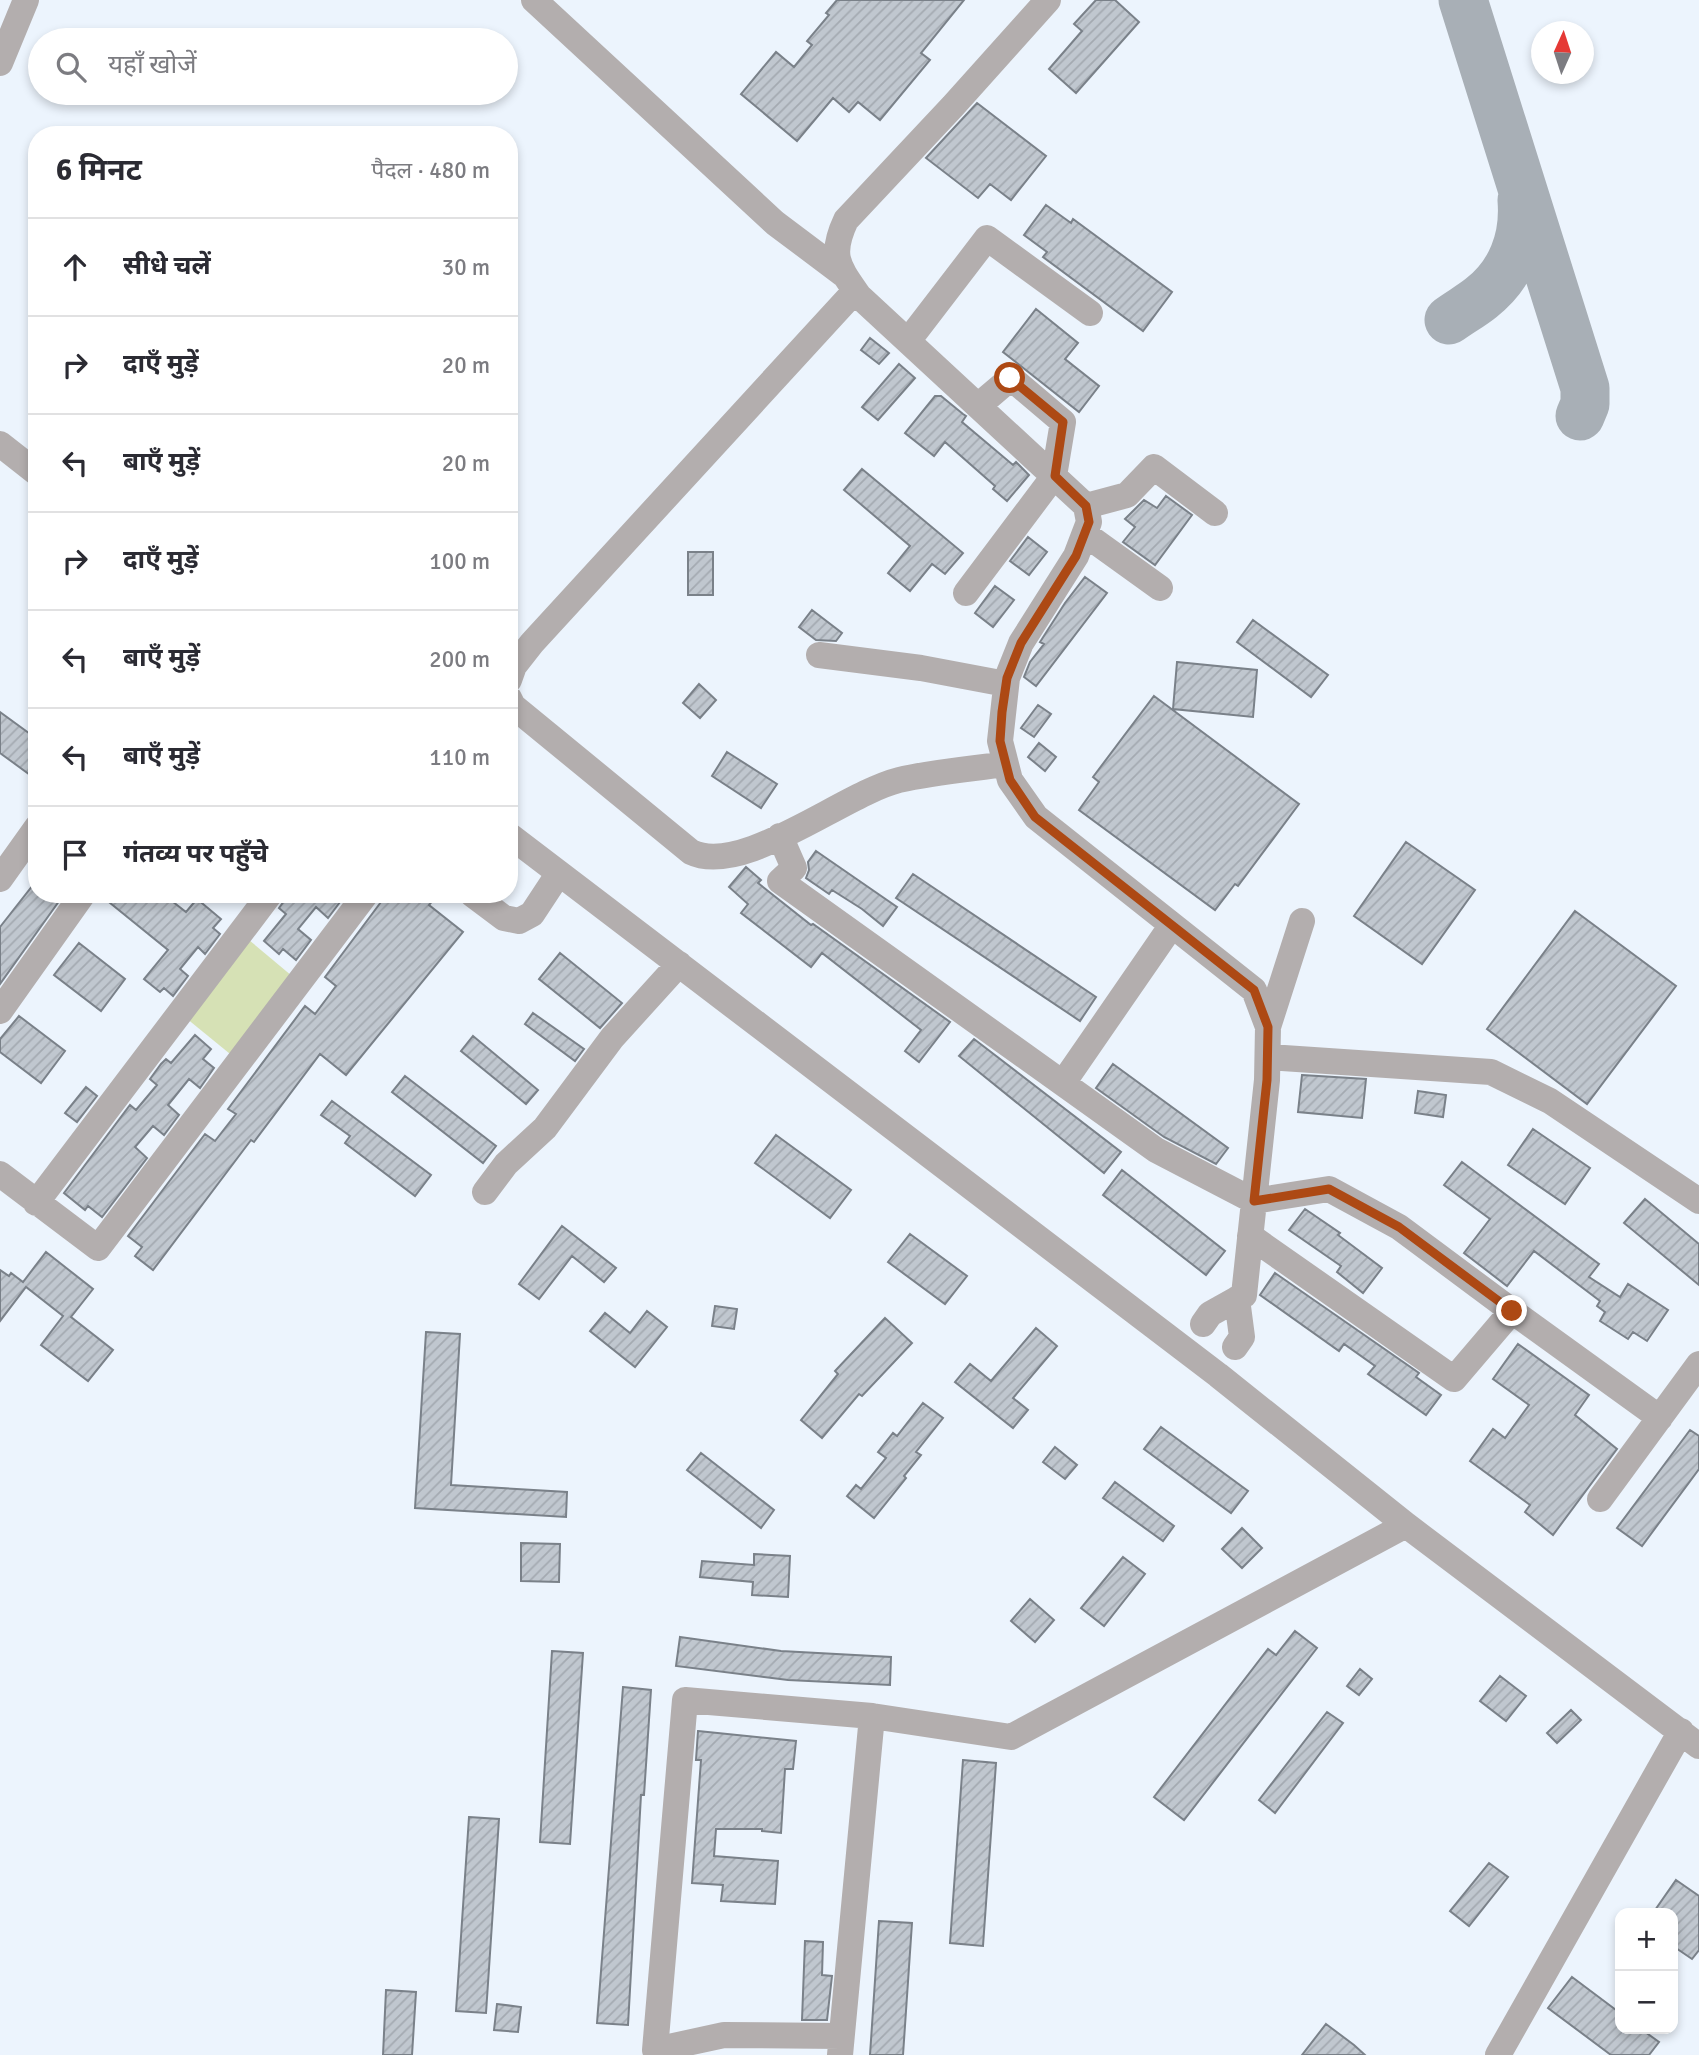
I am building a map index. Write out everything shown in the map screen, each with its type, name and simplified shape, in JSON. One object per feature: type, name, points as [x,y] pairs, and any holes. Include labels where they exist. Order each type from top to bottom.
[{"type":"street","points":[[0,63],[26,0]]},
{"type":"street","points":[[534,0],[775,223],[849,282],[908,341],[1086,506],[1089,522],[1076,556],[1021,643],[1006,684],[1000,741],[1010,780],[1035,817],[1254,990],[1268,1027]]},
{"type":"street","points":[[849,282],[837,257],[836,240],[846,220],[1048,0]]},
{"type":"street","points":[[908,341],[986,238],[1090,313]]},
{"type":"street","points":[[518,661],[849,282]]},
{"type":"street","points":[[966,593],[1055,476],[1063,422],[1010,378],[978,406]]},
{"type":"street","points":[[0,444],[28,466]]},
{"type":"street","points":[[1086,506],[1126,495],[1154,467],[1214,513]]},
{"type":"street","points":[[1085,534],[1160,588]]},
{"type":"street","points":[[819,655],[921,668],[1006,684]]},
{"type":"street","points":[[518,710],[691,852],[702,857],[753,850],[862,794],[898,780],[1006,764]]},
{"type":"street","points":[[780,836],[794,868],[780,881],[1156,1150],[1254,1201],[1329,1189],[1399,1227],[1660,1418]]},
{"type":"street","points":[[518,842],[1189,1353],[1405,1525],[1690,1738],[1498,2055]]},
{"type":"street","points":[[0,879],[28,856]]},
{"type":"street","points":[[484,903],[504,918],[519,921],[531,914],[559,873]]},
{"type":"street","points":[[0,1011],[77,903]]},
{"type":"street","points":[[36,1203],[263,903]]},
{"type":"street","points":[[0,1174],[99,1248],[359,903]]},
{"type":"street","points":[[1203,1324],[1210,1314],[1244,1295],[1267,1080],[1268,1027],[1302,921]]},
{"type":"street","points":[[1063,1083],[1172,925]]},
{"type":"street","points":[[485,1192],[506,1164],[545,1128],[612,1038],[679,964]]},
{"type":"street","points":[[1268,1057],[1491,1072],[1550,1101],[1699,1201]]},
{"type":"street","points":[[1250,1236],[1454,1379],[1512,1311]]},
{"type":"street","points":[[1235,1347],[1242,1337],[1237,1299]]},
{"type":"street","points":[[1600,1499],[1660,1418],[1691,1392],[1699,1364]]},
{"type":"street","points":[[872,1716],[841,2045],[784,2046],[724,2035],[655,2050],[685,1700],[872,1716],[1012,1737],[1405,1525]]},
{"type":"green space","points":[[249,940],[298,981],[235,1058],[186,1018]]},
{"type":"building","points":[[837,0],[964,0],[921,53],[930,60],[880,120],[858,102],[849,112],[833,98],[797,141],[741,94],[776,52],[794,67],[812,45],[807,41],[829,15],[826,13]]},
{"type":"building","points":[[1096,0],[1115,0],[1139,22],[1076,93],[1049,69],[1082,31],[1074,24]]},
{"type":"building","points":[[977,103],[1046,156],[1011,200],[990,184],[978,198],[926,158]]},
{"type":"building","points":[[1046,205],[1071,223],[1073,219],[1172,292],[1143,331],[1043,257],[1047,252],[1024,235]]},
{"type":"building","points":[[1036,309],[1078,343],[1065,359],[1099,386],[1079,412],[1003,352]]},
{"type":"building","points":[[870,338],[889,353],[879,364],[861,350]]},
{"type":"building","points":[[899,364],[915,378],[878,420],[862,407]]},
{"type":"building","points":[[935,396],[941,396],[966,416],[962,422],[1013,465],[1016,462],[1029,475],[1007,501],[993,489],[995,486],[945,442],[934,456],[905,433]]},
{"type":"building","points":[[862,469],[963,553],[945,574],[932,564],[910,591],[888,573],[910,546],[844,490]]},
{"type":"building","points":[[1166,496],[1192,515],[1155,565],[1123,542],[1135,527],[1125,519],[1144,500],[1157,508]]},
{"type":"building","points":[[1028,537],[1047,552],[1029,575],[1010,561]]},
{"type":"building","points":[[688,552],[713,552],[713,595],[688,595]]},
{"type":"building","points":[[1085,577],[1107,593],[1036,686],[1024,677],[1030,662],[1044,644],[1040,642],[1065,603]]},
{"type":"building","points":[[995,586],[1014,600],[993,627],[975,613]]},
{"type":"building","points":[[812,610],[842,633],[836,641],[816,640],[799,627]]},
{"type":"building","points":[[1253,620],[1328,675],[1311,697],[1237,642]]},
{"type":"building","points":[[1177,662],[1257,670],[1253,717],[1173,709]]},
{"type":"building","points":[[699,684],[716,700],[700,718],[683,703]]},
{"type":"building","points":[[1154,696],[1299,804],[1238,886],[1235,884],[1215,910],[1079,810],[1099,782],[1093,777]]},
{"type":"building","points":[[1038,705],[1051,714],[1034,737],[1021,728]]},
{"type":"building","points":[[0,712],[28,732],[28,773],[0,753]]},
{"type":"building","points":[[1039,743],[1056,757],[1045,771],[1028,757]]},
{"type":"building","points":[[727,752],[777,784],[761,808],[712,776]]},
{"type":"building","points":[[1406,842],[1475,890],[1422,964],[1354,916]]},
{"type":"building","points":[[816,851],[897,907],[883,926],[832,890],[829,894],[806,878],[808,862]]},
{"type":"building","points":[[746,867],[761,880],[758,883],[811,925],[950,1022],[919,1062],[905,1051],[921,1030],[822,953],[811,967],[741,913],[748,904],[729,887]]},
{"type":"building","points":[[913,874],[1096,997],[1080,1021],[896,898]]},
{"type":"building","points":[[28,891],[28,903],[58,903],[0,984],[0,927]]},
{"type":"building","points":[[110,903],[174,903],[186,912],[194,903],[202,903],[221,919],[213,928],[220,934],[205,954],[198,947],[180,969],[188,976],[173,996],[164,988],[160,992],[144,979],[168,950]]},
{"type":"building","points":[[283,903],[339,903],[328,918],[316,907],[298,929],[311,940],[296,960],[283,949],[279,954],[264,941],[286,914],[279,908]]},
{"type":"building","points":[[380,903],[431,903],[429,905],[463,932],[346,1075],[320,1054],[153,1270],[135,1256],[142,1247],[128,1236],[205,1134],[215,1141],[236,1114],[228,1109],[305,1006],[315,1014],[336,986],[325,977]]},
{"type":"building","points":[[1575,911],[1676,986],[1587,1104],[1487,1029]]},
{"type":"building","points":[[79,943],[125,979],[101,1011],[54,975]]},
{"type":"building","points":[[560,953],[622,1003],[600,1028],[539,979]]},
{"type":"building","points":[[533,1013],[584,1049],[575,1061],[525,1024]]},
{"type":"building","points":[[19,1016],[65,1051],[41,1083],[0,1052],[0,1039]]},
{"type":"building","points":[[195,1035],[211,1049],[203,1059],[214,1068],[200,1088],[189,1079],[168,1105],[179,1115],[164,1135],[153,1126],[135,1147],[147,1158],[102,1217],[88,1206],[85,1210],[64,1193],[130,1105],[136,1110],[157,1085],[150,1079],[161,1064],[166,1059],[171,1063]]},
{"type":"building","points":[[473,1036],[538,1090],[526,1104],[461,1051]]},
{"type":"building","points":[[974,1039],[1121,1152],[1104,1173],[959,1056]]},
{"type":"building","points":[[1113,1064],[1228,1148],[1216,1164],[1164,1137],[1096,1088]]},
{"type":"building","points":[[1302,1075],[1366,1079],[1362,1118],[1298,1112]]},
{"type":"building","points":[[405,1076],[496,1146],[483,1163],[392,1092]]},
{"type":"building","points":[[86,1087],[97,1096],[77,1122],[65,1113]]},
{"type":"building","points":[[1418,1091],[1446,1095],[1443,1117],[1415,1113]]},
{"type":"building","points":[[332,1101],[431,1175],[415,1196],[345,1143],[350,1136],[321,1115]]},
{"type":"building","points":[[1533,1129],[1590,1168],[1565,1204],[1508,1165]]},
{"type":"building","points":[[776,1135],[851,1190],[830,1218],[755,1163]]},
{"type":"building","points":[[1462,1162],[1599,1264],[1589,1277],[1620,1297],[1628,1284],[1668,1310],[1647,1341],[1633,1332],[1628,1339],[1600,1321],[1605,1312],[1597,1306],[1600,1301],[1534,1251],[1507,1286],[1464,1253],[1490,1219],[1444,1185]]},
{"type":"building","points":[[1122,1170],[1225,1251],[1206,1275],[1103,1195]]},
{"type":"building","points":[[1645,1199],[1699,1244],[1699,1285],[1624,1223]]},
{"type":"building","points":[[1305,1209],[1340,1233],[1338,1235],[1382,1268],[1363,1293],[1337,1272],[1341,1266],[1289,1230]]},
{"type":"building","points":[[562,1226],[616,1268],[604,1282],[572,1256],[539,1299],[519,1284]]},
{"type":"building","points":[[910,1234],[967,1276],[945,1304],[888,1262]]},
{"type":"building","points":[[46,1252],[93,1289],[71,1317],[113,1350],[88,1381],[41,1345],[63,1316],[26,1287],[0,1321],[0,1270],[9,1276],[11,1273],[23,1282]]},
{"type":"building","points":[[1275,1273],[1419,1373],[1416,1377],[1441,1395],[1426,1415],[1368,1374],[1375,1366],[1344,1344],[1339,1351],[1260,1295]]},
{"type":"building","points":[[715,1306],[737,1309],[734,1329],[712,1326]]},
{"type":"building","points":[[647,1311],[667,1327],[635,1367],[590,1331],[605,1313],[630,1333]]},
{"type":"building","points":[[885,1318],[912,1343],[862,1396],[859,1394],[822,1438],[801,1420],[838,1374],[835,1371]]},
{"type":"building","points":[[1036,1328],[1057,1346],[1013,1398],[1028,1410],[1013,1428],[955,1382],[970,1364],[991,1381]]},
{"type":"building","points":[[426,1332],[460,1334],[451,1485],[567,1492],[566,1517],[415,1508]]},
{"type":"building","points":[[1518,1344],[1589,1395],[1575,1415],[1617,1449],[1553,1535],[1525,1512],[1530,1505],[1470,1461],[1493,1429],[1505,1438],[1529,1405],[1493,1379]]},
{"type":"building","points":[[923,1403],[943,1418],[916,1452],[921,1455],[904,1476],[906,1478],[874,1518],[847,1496],[856,1485],[861,1489],[886,1458],[878,1452],[893,1433],[897,1436]]},
{"type":"building","points":[[1161,1427],[1248,1491],[1231,1513],[1144,1449]]},
{"type":"building","points":[[1690,1430],[1699,1436],[1699,1469],[1642,1546],[1617,1528]]},
{"type":"building","points":[[1055,1447],[1077,1465],[1065,1479],[1043,1462]]},
{"type":"building","points":[[701,1453],[774,1510],[761,1528],[687,1470]]},
{"type":"building","points":[[1115,1482],[1174,1526],[1163,1541],[1103,1498]]},
{"type":"building","points":[[1242,1528],[1262,1548],[1242,1568],[1222,1549]]},
{"type":"building","points":[[521,1543],[560,1544],[559,1582],[521,1581]]},
{"type":"building","points":[[754,1554],[790,1556],[788,1597],[752,1595],[753,1582],[700,1577],[702,1561],[754,1565]]},
{"type":"building","points":[[1123,1557],[1145,1574],[1104,1626],[1081,1608]]},
{"type":"building","points":[[1030,1599],[1054,1620],[1035,1642],[1011,1621]]},
{"type":"building","points":[[1295,1631],[1317,1648],[1184,1820],[1154,1797],[1268,1649],[1276,1655]]},
{"type":"building","points":[[680,1637],[781,1651],[891,1657],[890,1685],[788,1680],[676,1666]]},
{"type":"building","points":[[552,1651],[583,1653],[570,1844],[540,1842]]},
{"type":"building","points":[[1360,1669],[1372,1679],[1359,1695],[1347,1686]]},
{"type":"building","points":[[1500,1676],[1526,1696],[1506,1721],[1480,1701]]},
{"type":"building","points":[[623,1687],[651,1690],[644,1795],[641,1795],[628,2025],[597,2023]]},
{"type":"building","points":[[1571,1710],[1581,1720],[1557,1743],[1547,1733]]},
{"type":"building","points":[[1327,1712],[1343,1723],[1275,1813],[1259,1800]]},
{"type":"building","points":[[698,1731],[796,1741],[793,1769],[785,1769],[781,1833],[762,1829],[716,1829],[714,1856],[778,1861],[775,1904],[721,1901],[723,1885],[692,1883],[701,1760],[696,1760]]},
{"type":"building","points":[[963,1760],[996,1763],[983,1946],[950,1943]]},
{"type":"building","points":[[469,1817],[499,1819],[486,2013],[456,2011]]},
{"type":"building","points":[[1489,1863],[1508,1877],[1469,1926],[1450,1911]]},
{"type":"building","points":[[1676,1880],[1699,1896],[1699,1950],[1692,1959],[1678,1949],[1678,1908],[1656,1908]]},
{"type":"building","points":[[879,1921],[912,1923],[903,2055],[870,2055]]},
{"type":"building","points":[[805,1941],[823,1942],[822,1975],[832,1976],[827,2020],[802,2020]]},
{"type":"building","points":[[1572,1977],[1615,2009],[1615,2034],[1648,2034],[1659,2042],[1649,2055],[1611,2055],[1548,2008]]},
{"type":"building","points":[[386,1990],[416,1992],[412,2055],[383,2055]]},
{"type":"building","points":[[497,2004],[521,2007],[518,2032],[494,2030]]},
{"type":"building","points":[[1326,2024],[1354,2045],[1365,2055],[1302,2055]]},
{"type":"taxiway","points":[[1463,0],[1585,388],[1585,404],[1580,416]]},
{"type":"taxiway","points":[[1449,320],[1477,301],[1501,278],[1519,241],[1522,200]]},
{"type":"route","points":[[1010,378],[1063,422],[1055,476],[1086,506],[1089,522],[1076,556],[1021,643],[1007,678],[1000,741],[1010,780],[1035,817],[1254,990],[1268,1027],[1267,1080],[1254,1201],[1329,1189],[1399,1227],[1512,1311]]}]
